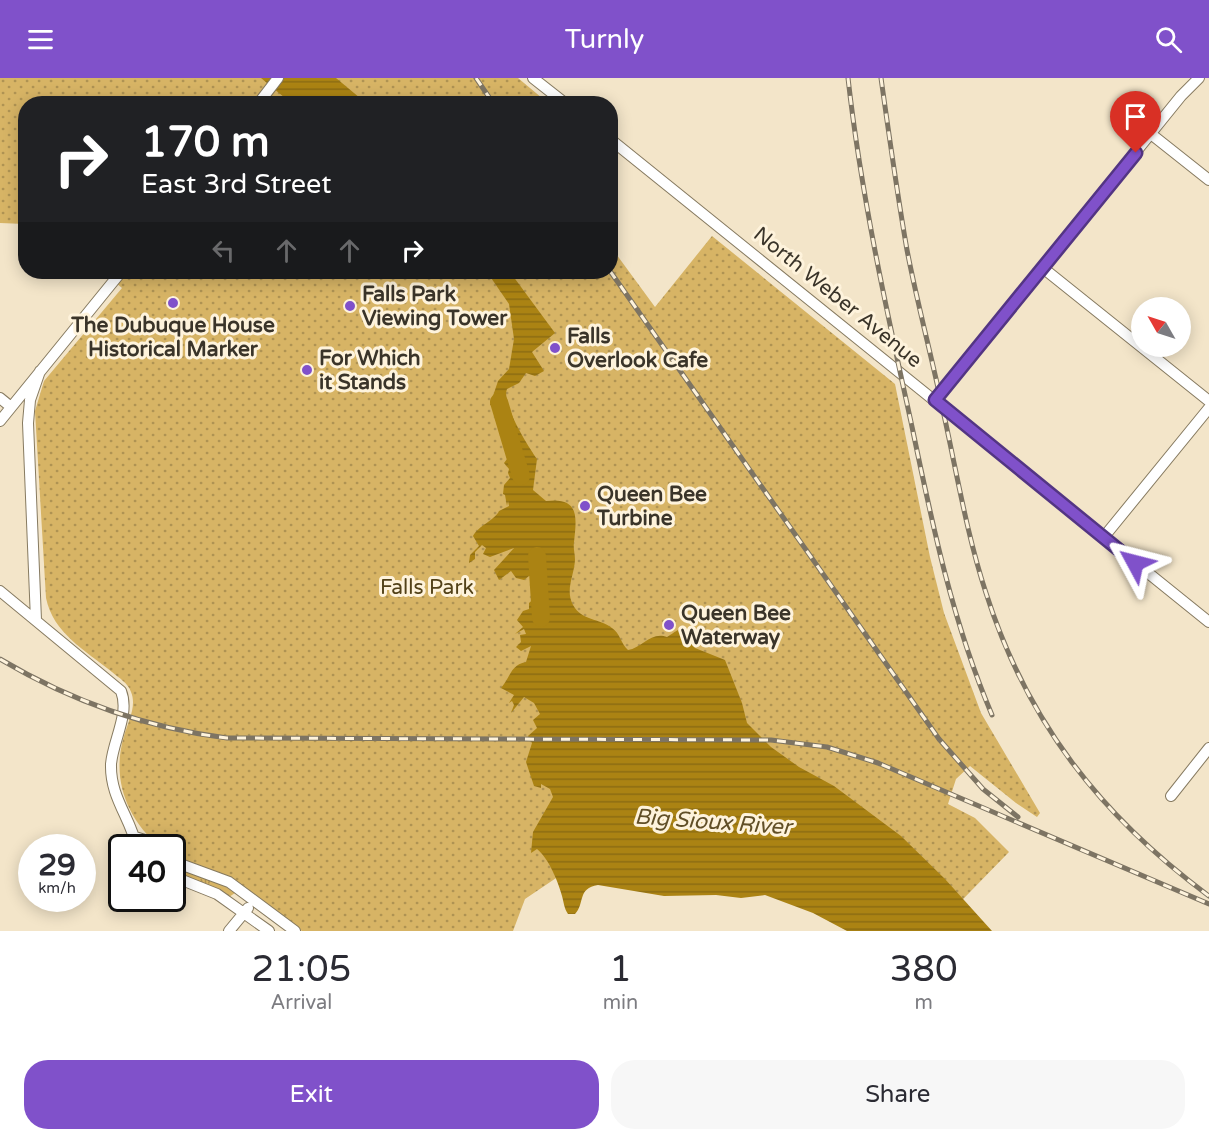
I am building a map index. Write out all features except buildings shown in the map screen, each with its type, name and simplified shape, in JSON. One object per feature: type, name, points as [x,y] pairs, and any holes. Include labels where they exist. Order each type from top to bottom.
[{"type":"street","points":[[264,96],[278,78]]},
{"type":"street","points":[[533,78],[556,96]]},
{"type":"street","points":[[935,400],[1199,78]]},
{"type":"street","points":[[1151,134],[1209,180]]},
{"type":"street","name":"North Weber Avenue","points":[[618,145],[1209,622]]},
{"type":"street","points":[[1043,268],[1209,401]]},
{"type":"street","points":[[0,421],[113,279]]},
{"type":"street","points":[[36,620],[28,423],[30,400],[40,371]]},
{"type":"street","points":[[0,398],[11,407]]},
{"type":"street","points":[[1103,538],[1209,408]]},
{"type":"street","points":[[0,591],[121,691],[124,708],[114,748],[112,778],[120,809],[132,834]]},
{"type":"street","points":[[1171,796],[1209,748]]},
{"type":"street","points":[[186,866],[223,879],[295,931]]},
{"type":"street","points":[[186,882],[217,894],[269,931]]},
{"type":"street","points":[[229,931],[254,900]]},
{"type":"green space","points":[[0,78],[518,78],[540,96],[18,96],[18,224],[0,223]]},
{"type":"green space","name":"Falls Park","points":[[712,236],[895,384],[930,557],[944,613],[981,713],[1040,813],[1037,817],[1016,803],[970,766],[956,779],[948,804],[975,818],[1009,852],[932,931],[827,894],[568,870],[525,899],[513,931],[302,931],[232,879],[186,861],[186,834],[146,834],[131,811],[125,797],[119,768],[120,752],[133,703],[130,689],[63,631],[50,610],[46,598],[35,411],[44,381],[122,288],[111,279],[618,279],[618,257],[655,307]]},
{"type":"green space","points":[[186,871],[222,884],[235,893],[229,897],[186,877]]},
{"type":"water","points":[[261,78],[336,78],[358,96],[283,96]]},
{"type":"water","points":[[492,279],[515,279],[555,333],[532,352],[544,371],[535,376],[526,373],[519,383],[507,389],[506,395],[511,414],[537,459],[533,490],[546,501],[565,502],[574,510],[575,560],[570,594],[573,605],[586,617],[612,628],[628,650],[656,636],[667,637],[681,628],[695,648],[725,660],[742,703],[747,723],[771,747],[799,767],[834,786],[901,836],[945,879],[992,931],[847,931],[813,913],[765,895],[741,898],[716,895],[664,896],[598,885],[587,889],[575,914],[568,914],[549,864],[537,849],[531,853],[533,832],[553,797],[550,789],[541,784],[541,788],[534,786],[526,762],[532,743],[528,736],[537,728],[533,720],[540,714],[534,703],[524,697],[511,713],[514,705],[512,701],[509,703],[514,695],[501,688],[514,669],[526,662],[531,646],[521,651],[516,647],[521,642],[520,635],[526,634],[524,629],[515,634],[523,627],[517,620],[523,611],[529,609],[529,603],[547,587],[535,576],[529,576],[524,580],[516,578],[511,571],[499,580],[494,570],[514,548],[490,557],[483,554],[486,548],[482,545],[475,552],[475,559],[469,563],[470,555],[479,546],[473,536],[475,532],[499,511],[509,506],[503,494],[504,485],[510,478],[509,469],[504,463],[514,449],[515,441],[508,424],[504,423],[499,408],[490,405],[498,381],[509,369],[514,339],[509,304]]},
{"type":"waterway","name":"Big Sioux River","points":[[499,402],[521,476]]},
{"type":"waterway","name":"Big Sioux River","points":[[537,556],[541,618]]},
{"type":"railway","points":[[476,78],[488,96]]},
{"type":"railway","points":[[848,78],[875,251],[927,497],[954,608],[992,715]]},
{"type":"railway","points":[[881,78],[915,289],[973,547],[1003,640],[1023,684],[1072,763],[1134,833],[1209,896]]},
{"type":"railway","points":[[616,279],[939,739],[983,789],[1018,817]]},
{"type":"railway","points":[[0,659],[53,687],[109,710],[167,727],[227,738],[771,740],[827,747],[878,763],[1209,904]]},
{"type":"place","name":"The Dubuque House Historical Marker","points":[[173,303]]},
{"type":"place","name":"Falls Park Viewing Tower","points":[[350,306]]},
{"type":"place","name":"Falls Overlook Cafe","points":[[555,348]]},
{"type":"place","name":"For Which it Stands","points":[[307,370]]},
{"type":"place","name":"Queen Bee Turbine","points":[[585,506]]},
{"type":"place","name":"Queen Bee Waterway","points":[[669,625]]},
{"type":"route","points":[[1135,563],[935,400],[1136,153]]}]
